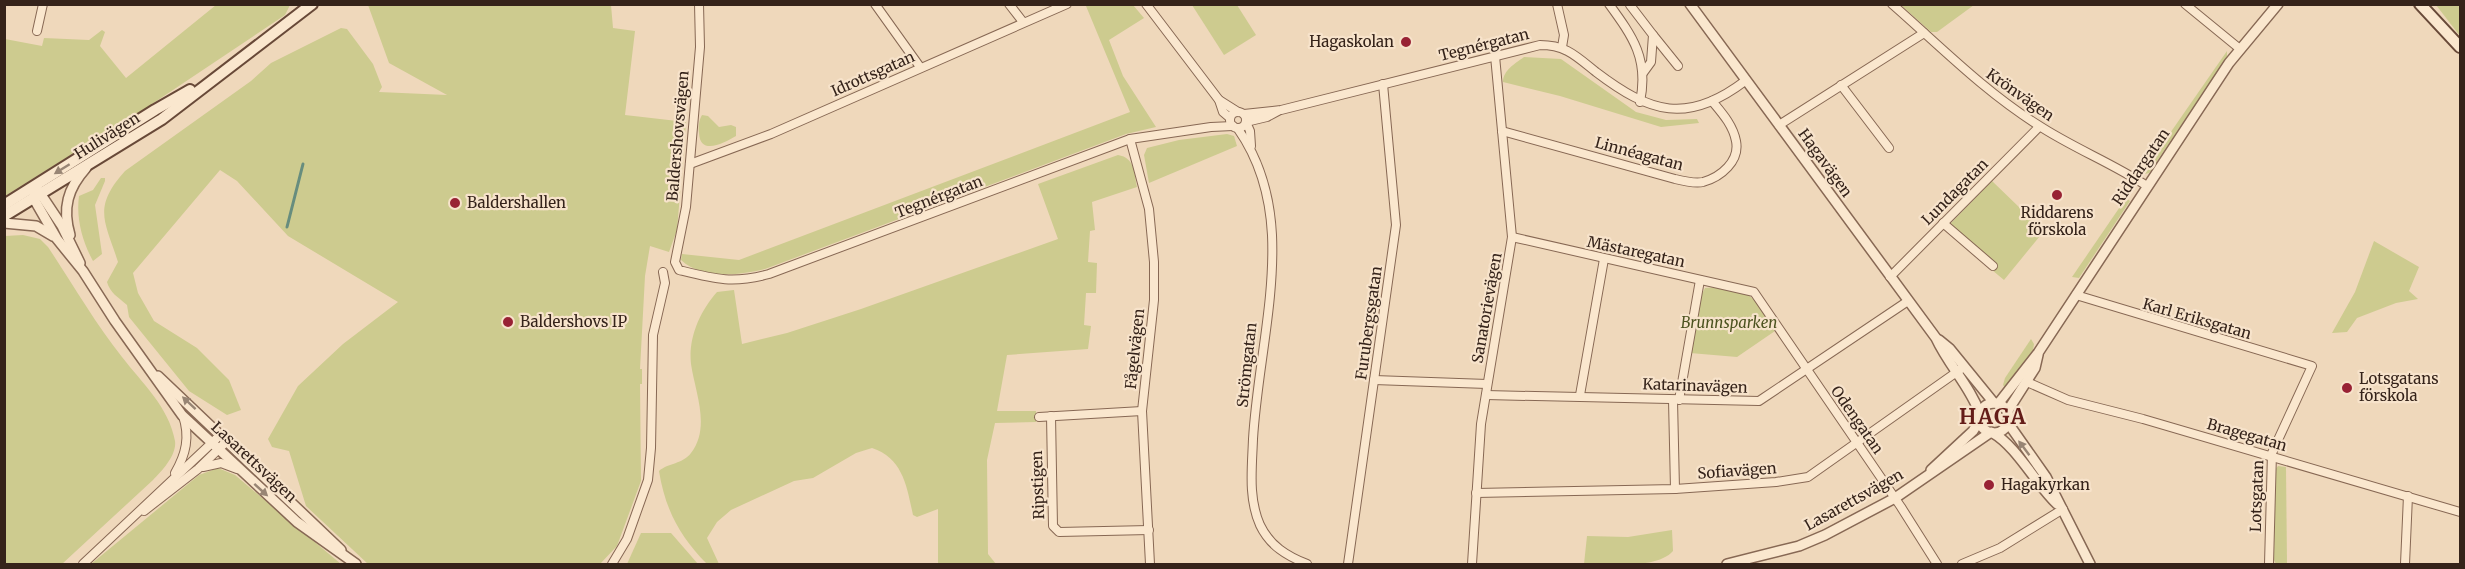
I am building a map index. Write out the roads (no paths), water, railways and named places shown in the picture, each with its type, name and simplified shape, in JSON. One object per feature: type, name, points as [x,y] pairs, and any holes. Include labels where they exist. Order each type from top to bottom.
[{"type":"main road","name":"Hulivägen","points":[[4,206],[36,193],[87,166],[162,119],[312,4]]},
{"type":"main road","points":[[2420,4],[2460,47]]},
{"type":"main road","name":"Hulivägen","points":[[4,216],[155,110],[220,74]]},
{"type":"street","points":[[37,31],[43,4]]},
{"type":"street","name":"Baldershovsvägen","points":[[677,268],[675,262],[686,207],[700,46],[699,4]]},
{"type":"street","points":[[875,4],[920,67]]},
{"type":"street","points":[[1009,4],[1023,22]]},
{"type":"street","name":"Idrottsgatan","points":[[690,164],[771,134],[1067,4]]},
{"type":"street","name":"Strömgatan","points":[[1146,4],[1219,100],[1223,112],[1251,146]]},
{"type":"street","points":[[1557,4],[1564,35],[1562,46],[1640,102],[1673,110],[1694,108],[1712,101],[1745,81]]},
{"type":"street","points":[[1609,4],[1636,44],[1643,73],[1640,102]]},
{"type":"street","name":"Hagavägen","points":[[1690,4],[1890,278],[1936,338],[1950,349],[1975,398],[1980,417]]},
{"type":"street","name":"Krönvägen","points":[[1892,4],[1971,77],[2039,127],[2147,186]]},
{"type":"street","points":[[2186,4],[2240,49]]},
{"type":"street","name":"Riddargatan","points":[[1996,404],[2038,353],[2240,49],[2278,4]]},
{"type":"street","points":[[1630,5],[1677,66]]},
{"type":"street","points":[[1779,125],[1924,33]]},
{"type":"street","points":[[1643,73],[1651,62],[1653,34]]},
{"type":"street","name":"Tegnérgatan","points":[[1243,116],[1267,117],[1281,110],[1530,46],[1562,46]]},
{"type":"street","name":"Sanatorievägen","points":[[1472,564],[1477,455],[1512,237],[1495,56]]},
{"type":"street","name":"Furubergsgatan","points":[[1348,564],[1396,225],[1383,84]]},
{"type":"street","points":[[1841,85],[1888,148]]},
{"type":"street","name":"Strömgatan","points":[[1219,100],[1243,116],[1250,131],[1251,146],[1264,185],[1272,236],[1251,482],[1260,525],[1274,546],[1290,558],[1307,564]]},
{"type":"street","name":"Linnéagatan","points":[[1502,131],[1675,179],[1702,182],[1718,175],[1733,162],[1737,144],[1731,127],[1712,101]]},
{"type":"street","points":[[1234,124],[1243,116]]},
{"type":"street","points":[[1234,124],[1243,116]]},
{"type":"street","name":"Tegnérgatan","points":[[677,268],[699,277],[724,281],[769,274],[1130,140],[1234,124]]},
{"type":"street","name":"Lundagatan","points":[[1890,278],[2039,127]]},
{"type":"street","name":"Fågelvägen","points":[[1130,140],[1149,209],[1154,262],[1154,300],[1142,411],[1150,564]]},
{"type":"street","points":[[74,248],[67,225],[68,192],[72,183],[87,166]]},
{"type":"street","name":"Lasarettsvägen","points":[[36,193],[57,239],[83,271],[182,415],[297,522],[354,563]]},
{"type":"street","name":"Lasarettsvägen","points":[[36,193],[74,248],[83,271]]},
{"type":"street","points":[[4,223],[36,226],[57,239]]},
{"type":"street","points":[[1943,223],[1993,266]]},
{"type":"street","name":"Mästaregatan","points":[[1512,237],[1754,292]]},
{"type":"street","points":[[1580,395],[1604,259]]},
{"type":"street","points":[[612,564],[627,539],[648,480],[653,335],[665,283],[663,272]]},
{"type":"street","points":[[1675,489],[1676,400],[1700,280]]},
{"type":"street","name":"Odengatan","points":[[1754,292],[1895,498],[1937,564]]},
{"type":"street","name":"Karl Eriksgatan","points":[[2076,295],[2312,366]]},
{"type":"street","name":"Katarinavägen","points":[[1486,394],[1759,401],[1807,371],[1908,301]]},
{"type":"street","name":"Riddargatan","points":[[2007,412],[2035,368],[2038,353]]},
{"type":"street","name":"Lotsgatan","points":[[2269,564],[2272,456],[2312,366]]},
{"type":"street","name":"Lasarettsvägen","points":[[151,370],[225,437],[354,563]]},
{"type":"street","name":"Hagavägen","points":[[1961,370],[1996,404]]},
{"type":"street","name":"Sofiavägen","points":[[1476,493],[1675,489],[1776,482],[1808,477],[1961,370]]},
{"type":"street","points":[[1374,380],[1487,384]]},
{"type":"street","name":"Bragegatan","points":[[2027,382],[2068,400],[2143,419],[2460,512]]},
{"type":"street","points":[[2063,509],[2039,486],[2006,442],[1983,428],[1980,417],[1985,407],[1996,404],[2007,412],[2008,423],[2046,477],[2063,509],[2090,564]]},
{"type":"street","points":[[1039,417],[1142,411]]},
{"type":"street","points":[[170,482],[186,453],[186,426],[182,415]]},
{"type":"street","name":"Ripstigen","points":[[1051,417],[1053,526],[1059,532],[1149,530]]},
{"type":"street","name":"Lasarettsvägen","points":[[1727,564],[1760,561],[1826,535],[1895,498],[1924,477],[1973,431],[1980,417]]},
{"type":"street","points":[[1992,433],[2002,430],[2008,423]]},
{"type":"street","name":"Lasarettsvägen","points":[[1924,477],[1943,467],[1992,433]]},
{"type":"street","points":[[83,564],[212,442],[225,437]]},
{"type":"street","points":[[112,536],[198,469],[219,450],[225,437]]},
{"type":"street","points":[[198,469],[221,464],[240,470]]},
{"type":"street","points":[[2405,564],[2408,496]]},
{"type":"street","points":[[1962,564],[2000,548],[2063,509]]},
{"type":"waterway","points":[[287,227],[303,164]]},
{"type":"place","name":"Hagaskolan","points":[[1406,42]]},
{"type":"place","name":"Riddarens förskola","points":[[2057,195]]},
{"type":"place","name":"Baldershallen","points":[[455,203]]},
{"type":"place","name":"Baldershovs IP","points":[[508,322]]},
{"type":"place","name":"Lotsgatans förskola","points":[[2347,388]]},
{"type":"place","name":"Hagakyrkan","points":[[1989,485]]},
{"type":"district","name":"HAGA","points":[[1993,417]]},
{"type":"park label","name":"Brunnsparken","points":[[1729,323]]}]
